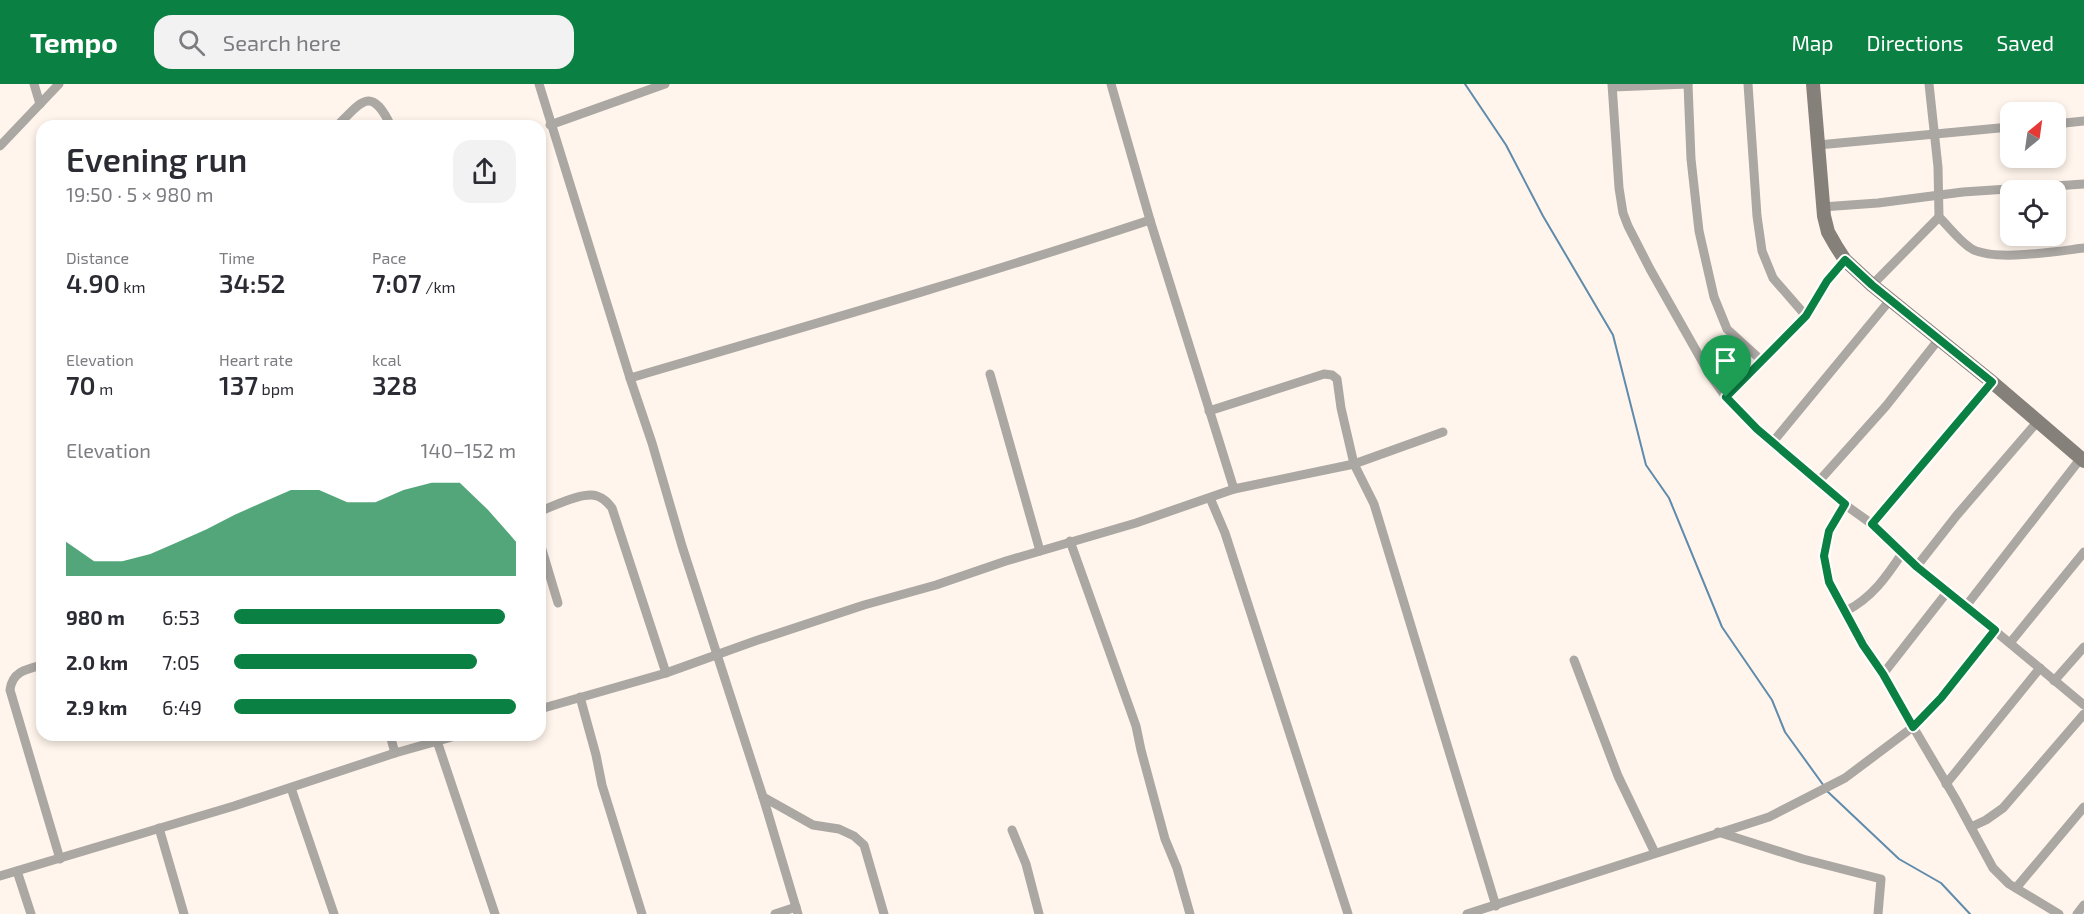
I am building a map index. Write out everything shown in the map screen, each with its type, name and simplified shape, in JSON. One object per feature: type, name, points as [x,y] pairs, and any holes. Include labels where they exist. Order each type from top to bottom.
[{"type":"main road","points":[[1813,84],[1822,207],[1828,232],[1845,260],[2082,460]]},
{"type":"street","points":[[34,84],[40,104]]},
{"type":"street","points":[[0,146],[59,84]]},
{"type":"street","points":[[539,84],[797,911],[775,914]]},
{"type":"street","points":[[550,125],[665,84]]},
{"type":"street","points":[[1111,84],[1150,220],[1233,489]]},
{"type":"street","points":[[1761,360],[1727,329],[1714,297],[1697,220],[1691,159],[1688,84],[1612,86],[1619,188],[1623,213],[1650,269],[1710,375],[1726,397],[1772,443],[1872,524],[1917,567],[2084,705]]},
{"type":"street","points":[[1748,84],[1757,216],[1762,251],[1773,278],[1806,316]]},
{"type":"street","points":[[1872,285],[1939,217],[1929,84]]},
{"type":"street","points":[[343,120],[359,103],[366,100],[383,109],[388,120]]},
{"type":"street","points":[[2066,123],[2084,121]]},
{"type":"street","points":[[1818,145],[2000,128]]},
{"type":"street","points":[[1822,207],[1963,192],[2084,184]]},
{"type":"street","points":[[1939,217],[1969,247],[1978,252],[1995,255],[2084,248]]},
{"type":"street","points":[[630,378],[919,294],[1150,220]]},
{"type":"street","points":[[1726,397],[1806,316],[1827,281],[1845,260]]},
{"type":"street","points":[[1772,443],[1890,300]]},
{"type":"street","points":[[1819,481],[1886,406],[1939,339]]},
{"type":"street","points":[[990,374],[1040,551]]},
{"type":"street","points":[[1209,411],[1324,374],[1332,375],[1336,379],[1354,464],[1377,515],[1496,906]]},
{"type":"street","points":[[1872,524],[1992,382]]},
{"type":"street","points":[[1917,567],[1957,515],[2038,421]]},
{"type":"street","points":[[546,707],[666,673],[864,605],[936,585],[1233,489],[1354,464],[1443,432]]},
{"type":"street","points":[[1966,606],[2082,460]]},
{"type":"street","points":[[546,508],[593,494],[603,499],[612,508],[666,673]]},
{"type":"street","points":[[1210,498],[1225,533],[1348,914]]},
{"type":"street","points":[[1845,504],[1829,531],[1824,556],[1829,582],[1863,645],[1883,674],[1993,868],[2004,880],[2059,914]]},
{"type":"street","points":[[1070,541],[1136,726],[1165,839],[1177,868],[1190,914]]},
{"type":"street","points":[[1846,611],[1859,605],[1875,591],[1903,552]]},
{"type":"street","points":[[2010,643],[2084,552]]},
{"type":"street","points":[[546,563],[558,603]]},
{"type":"street","points":[[1883,674],[1948,591]]},
{"type":"street","points":[[1467,914],[1769,817],[1845,778],[1913,727],[1941,698],[1995,630]]},
{"type":"street","points":[[2054,681],[2084,647]]},
{"type":"street","points":[[1574,660],[1618,776],[1655,853]]},
{"type":"street","points":[[36,667],[19,672],[13,678],[10,690],[60,859]]},
{"type":"street","points":[[1946,783],[2040,668]]},
{"type":"street","points":[[580,697],[608,807],[642,914]]},
{"type":"street","points":[[1971,826],[1986,820],[2003,808],[2084,714]]},
{"type":"street","points":[[392,741],[395,753]]},
{"type":"street","points":[[0,876],[291,788],[431,741]]},
{"type":"street","points":[[434,741],[495,914]]},
{"type":"street","points":[[291,788],[334,914]]},
{"type":"street","points":[[763,797],[813,825],[839,829],[854,836],[864,845],[884,914]]},
{"type":"street","points":[[2016,888],[2084,807]]},
{"type":"street","points":[[159,828],[184,914]]},
{"type":"street","points":[[1012,830],[1026,864],[1039,914]]},
{"type":"street","points":[[1718,832],[1803,859],[1881,879],[1878,914]]},
{"type":"street","points":[[17,871],[31,914]]},
{"type":"street","points":[[2077,914],[2084,905]]},
{"type":"waterway","points":[[1465,84],[1506,145],[1543,216],[1613,335],[1646,465],[1669,498],[1722,627],[1772,700],[1785,732],[1824,786]]},
{"type":"waterway","points":[[1827,791],[1899,859],[1941,883],[1970,914]]},
{"type":"route","points":[[1845,260],[1872,285],[1992,382],[1872,524],[1917,567],[1995,630],[1941,698],[1913,727],[1883,674],[1863,645],[1836,596],[1825,570],[1824,556],[1829,531],[1845,504],[1772,443],[1726,397],[1806,316],[1827,281],[1845,260]]}]
